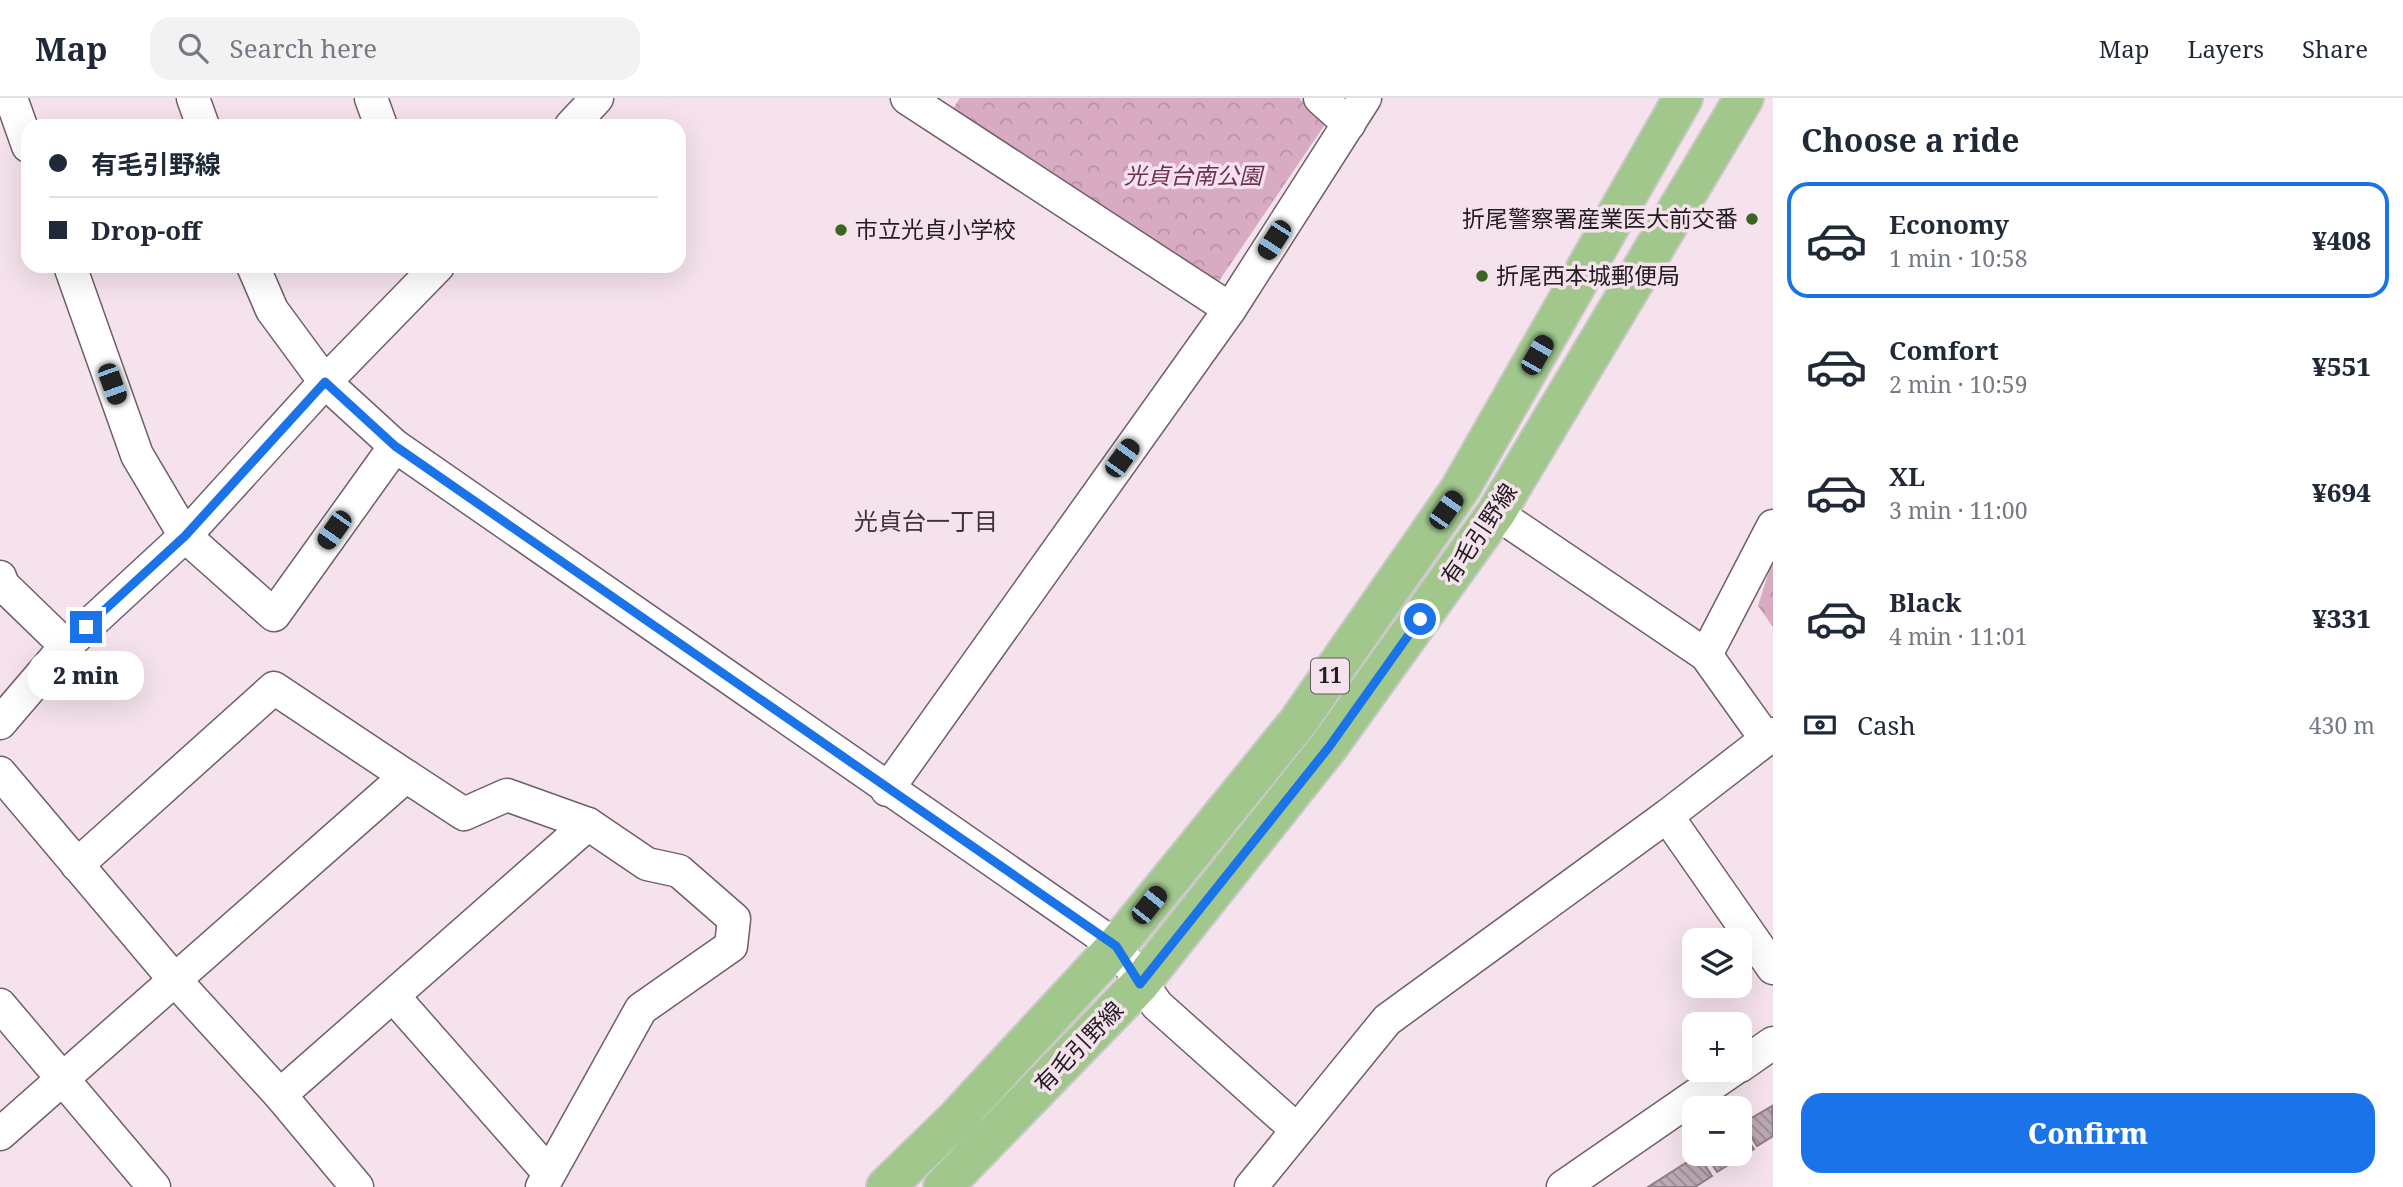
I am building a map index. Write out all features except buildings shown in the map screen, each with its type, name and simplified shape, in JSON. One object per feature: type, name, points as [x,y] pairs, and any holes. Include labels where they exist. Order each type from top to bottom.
[{"type":"main road","name":"有毛引野線","points":[[886,1187],[956,1119],[1116,946],[1298,722],[1461,489],[1683,98]]},
{"type":"main road","name":"有毛引野線","points":[[943,1187],[1140,984],[1329,747],[1496,513],[1744,98]]},
{"type":"street","points":[[11,98],[21,126]]},
{"type":"street","points":[[193,98],[200,119]]},
{"type":"street","points":[[578,119],[597,98]]},
{"type":"street","points":[[887,790],[1230,309],[1357,111],[1320,98]]},
{"type":"street","points":[[924,103],[1230,309]]},
{"type":"street","points":[[72,273],[137,455],[185,536],[274,615],[395,446]]},
{"type":"street","points":[[256,273],[272,310],[325,382],[395,446],[887,790],[1116,946],[1157,1005],[1297,1130]]},
{"type":"street","points":[[0,723],[66,646],[185,536],[325,382],[431,273]]},
{"type":"street","points":[[1251,1187],[1387,1020],[1667,816],[1769,736],[1706,654],[1496,513]]},
{"type":"street","points":[[1706,654],[1773,526]]},
{"type":"street","points":[[0,577],[3,585],[66,646]]},
{"type":"street","points":[[78,865],[274,688],[464,814],[507,794],[588,824],[647,864],[679,871],[734,919],[731,946],[641,1009],[545,1179],[394,997]]},
{"type":"street","points":[[0,773],[174,979],[280,1095],[357,1187]]},
{"type":"street","points":[[0,1134],[406,776]]},
{"type":"street","points":[[1667,816],[1773,968]]},
{"type":"street","points":[[280,1095],[588,824]]},
{"type":"street","points":[[0,1005],[154,1187]]},
{"type":"street","points":[[1752,1058],[1773,1043]]},
{"type":"street","points":[[1563,1187],[1715,1082]]},
{"type":"green space","name":"光貞台南公園","points":[[960,98],[1299,98],[1326,123],[1217,284],[949,115]]},
{"type":"green space","points":[[1773,558],[1773,627],[1758,606]]},
{"type":"place","name":"折尾警察署産業医大前交番","points":[[1752,219]]},
{"type":"place","name":"市立光貞小学校","points":[[841,230]]},
{"type":"place","name":"折尾西本城郵便局","points":[[1482,276]]},
{"type":"district","name":"光貞台一丁目","points":[[926,522]]},
{"type":"route","points":[[86,627],[185,536],[325,382],[395,446],[887,790],[1116,946],[1140,984],[1329,747],[1420,619]]}]
